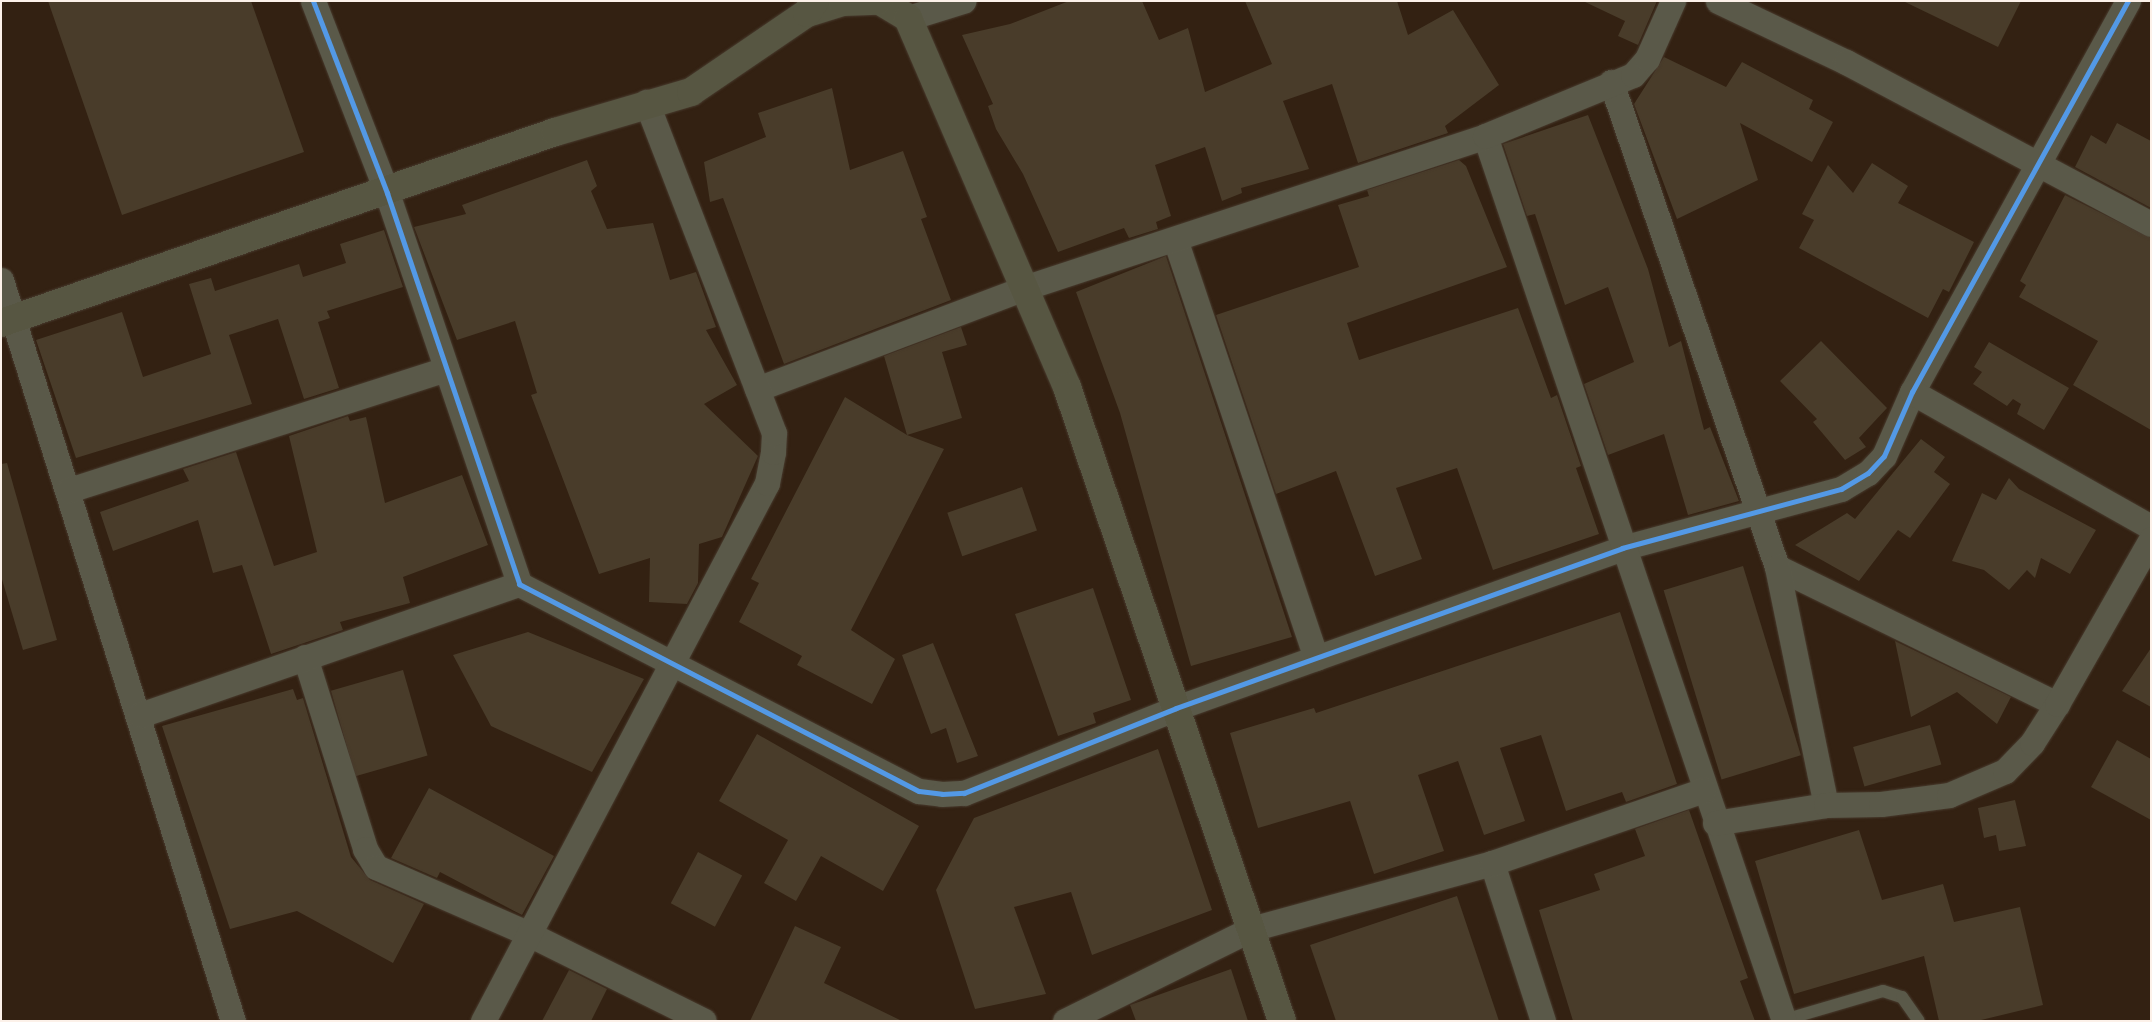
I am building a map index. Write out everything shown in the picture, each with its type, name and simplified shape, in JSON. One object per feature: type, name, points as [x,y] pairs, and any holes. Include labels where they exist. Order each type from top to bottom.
[{"type":"street","points":[[313,1],[387,193],[519,584],[919,791],[942,794],[964,793],[1176,708],[1622,548],[1841,488],[1868,473],[1884,456],[1912,392],[2035,164],[2128,1]]},
{"type":"street","points":[[8,320],[387,193],[646,102],[691,92],[811,7],[842,2],[879,1],[904,9],[963,1]]},
{"type":"street","points":[[757,390],[1024,288],[1485,136],[1611,82],[1633,75],[1647,59],[1673,1]]},
{"type":"street","points":[[1718,1],[1846,62],[2151,224]]},
{"type":"street","points":[[904,9],[1067,386],[1282,1021]]},
{"type":"street","points":[[1611,82],[1777,567],[1826,805]]},
{"type":"street","points":[[483,1021],[670,662],[767,483],[774,433],[646,102]]},
{"type":"street","points":[[1485,136],[1622,548],[1784,1021]]},
{"type":"street","points":[[1175,238],[1316,658]]},
{"type":"street","points":[[1,280],[8,320],[68,490],[140,715],[233,1021]]},
{"type":"street","points":[[68,490],[446,369]]},
{"type":"street","points":[[1912,392],[2151,527]]},
{"type":"street","points":[[1715,823],[1826,805],[1881,804],[1949,795],[1997,774],[2032,743],[2057,704],[2151,539]]},
{"type":"street","points":[[1777,567],[2057,704]]},
{"type":"street","points":[[140,715],[519,584]]},
{"type":"street","points":[[304,657],[365,849],[376,867],[529,934],[704,1021]]},
{"type":"street","points":[[1064,1021],[1250,929],[1492,863],[1704,790]]},
{"type":"street","points":[[1492,863],[1543,1021]]},
{"type":"lane","points":[[1784,1021],[1883,990],[1902,998],[1919,1021]]},
{"type":"building","points":[[48,1],[251,1],[304,152],[122,215]]},
{"type":"building","points":[[1069,1],[1142,1],[1159,40],[1188,28],[1205,92],[1272,64],[1245,1],[1397,1],[1408,35],[1453,10],[1499,85],[1445,126],[1448,133],[1358,163],[1332,84],[1283,101],[1309,169],[1241,188],[1242,193],[1222,201],[1205,147],[1155,165],[1171,216],[1156,222],[1158,229],[1129,238],[1124,228],[1058,252],[1023,174],[996,129],[988,106],[993,104],[962,35],[1010,24]]},
{"type":"building","points":[[1583,1],[1657,1],[1638,45],[1618,36],[1625,21]]},
{"type":"building","points":[[1903,1],[2021,1],[1998,47]]},
{"type":"building","points":[[1664,57],[1726,87],[1742,62],[1813,100],[1809,109],[1833,122],[1812,162],[1740,123],[1758,180],[1677,219],[1634,104]]},
{"type":"building","points":[[832,88],[850,170],[903,151],[927,217],[921,219],[951,300],[784,364],[723,198],[710,202],[704,162],[766,137],[758,113]]},
{"type":"building","points":[[1588,115],[1648,269],[1669,347],[1681,341],[1704,430],[1710,427],[1739,501],[1688,515],[1664,434],[1608,455],[1584,384],[1634,362],[1608,287],[1565,305],[1535,214],[1527,216],[1503,144]]},
{"type":"building","points":[[2117,123],[2151,141],[2151,208],[2075,167],[2091,135],[2106,144]]},
{"type":"building","points":[[587,160],[597,186],[591,191],[607,229],[653,223],[670,280],[696,272],[716,327],[706,330],[737,385],[704,404],[758,456],[722,537],[699,544],[698,583],[687,604],[649,602],[650,558],[599,574],[531,395],[537,393],[515,321],[457,340],[414,227],[466,214],[462,205]]},
{"type":"building","points":[[1459,160],[1466,166],[1507,267],[1347,323],[1359,360],[1518,308],[1551,398],[1557,395],[1581,466],[1576,468],[1599,534],[1493,570],[1457,468],[1396,488],[1422,559],[1375,576],[1336,471],[1276,494],[1216,315],[1359,267],[1338,205],[1369,196],[1367,190]]},
{"type":"building","points":[[1872,163],[1908,186],[1898,203],[1974,242],[1949,292],[1943,289],[1928,318],[1799,248],[1814,220],[1802,214],[1828,165],[1853,193]]},
{"type":"building","points":[[2065,195],[2151,238],[2151,430],[2073,385],[2098,341],[2019,297],[2026,285],[2020,281]]},
{"type":"building","points":[[384,230],[403,287],[327,311],[330,318],[318,322],[339,388],[304,399],[278,319],[229,335],[252,404],[76,458],[36,340],[122,312],[143,377],[211,354],[189,284],[211,278],[215,291],[299,264],[303,277],[346,263],[340,244]]},
{"type":"building","points":[[1166,256],[1292,637],[1191,666],[1120,413],[1076,292]]},
{"type":"building","points":[[961,327],[967,345],[942,352],[962,418],[907,435],[884,356]]},
{"type":"building","points":[[1821,341],[1887,408],[1859,438],[1866,447],[1845,460],[1813,422],[1817,419],[1780,381]]},
{"type":"building","points":[[1989,342],[2069,388],[2044,430],[2017,414],[2021,404],[2013,399],[2007,406],[1973,384],[1982,372],[1974,367]]},
{"type":"building","points":[[845,397],[907,435],[944,449],[851,630],[895,659],[872,704],[797,665],[802,656],[739,622],[759,583],[751,579]]},
{"type":"building","points":[[348,416],[350,421],[366,417],[385,503],[462,475],[488,545],[403,577],[410,603],[340,622],[343,630],[271,654],[242,565],[213,573],[198,520],[113,551],[100,512],[189,481],[183,469],[236,452],[274,566],[317,552],[289,436]]},
{"type":"building","points":[[1921,439],[1945,457],[1934,472],[1950,484],[1910,538],[1898,530],[1859,581],[1795,545],[1847,513],[1855,519]]},
{"type":"building","points":[[7,463],[57,640],[23,650],[1,576],[1,464]]},
{"type":"building","points":[[2009,478],[2019,489],[2096,530],[2070,574],[2041,558],[2035,578],[2027,570],[2009,590],[1984,570],[1952,561],[1982,493],[1996,500]]},
{"type":"building","points":[[1022,487],[1037,530],[962,556],[947,513]]},
{"type":"building","points":[[1743,566],[1801,755],[1722,780],[1664,590]]},
{"type":"building","points":[[1093,588],[1131,700],[1093,713],[1096,723],[1058,736],[1015,614]]},
{"type":"building","points":[[1620,612],[1677,784],[1626,802],[1622,792],[1566,811],[1541,735],[1500,748],[1525,821],[1484,835],[1458,761],[1418,775],[1444,851],[1374,874],[1350,801],[1258,828],[1230,733],[1314,708],[1316,713]]},
{"type":"building","points":[[528,632],[644,679],[592,772],[491,726],[453,655]]},
{"type":"building","points":[[1895,641],[2011,697],[1997,724],[1957,692],[1911,717]]},
{"type":"building","points":[[933,643],[978,756],[957,763],[946,728],[931,734],[902,655]]},
{"type":"building","points":[[2151,648],[2151,707],[2122,691]]},
{"type":"building","points":[[403,670],[428,756],[355,776],[331,691]]},
{"type":"building","points":[[293,689],[297,700],[303,698],[351,857],[370,880],[424,904],[393,963],[297,911],[230,929],[162,726]]},
{"type":"building","points":[[1930,725],[1941,764],[1864,786],[1853,747]]},
{"type":"building","points":[[757,734],[919,826],[883,891],[821,856],[796,901],[764,883],[788,840],[719,801]]},
{"type":"building","points":[[2117,740],[2151,759],[2151,820],[2091,787]]},
{"type":"building","points":[[1158,749],[1212,910],[1092,955],[1071,892],[1014,907],[1046,994],[975,1009],[936,890],[974,818]]},
{"type":"building","points":[[429,788],[554,856],[522,915],[440,872],[437,878],[391,858]]},
{"type":"building","points":[[2015,800],[2026,846],[1999,851],[1996,835],[1984,838],[1978,808]]},
{"type":"building","points":[[1689,810],[1748,978],[1740,981],[1755,1021],[1573,1021],[1539,910],[1600,890],[1594,874],[1645,856],[1635,829]]},
{"type":"building","points":[[1859,830],[1882,900],[1943,884],[1954,922],[2020,907],[2043,1005],[1977,1021],[1939,1021],[1924,956],[1794,994],[1755,861]]},
{"type":"building","points":[[698,852],[742,875],[715,927],[671,903]]},
{"type":"building","points":[[1457,896],[1499,1021],[1336,1021],[1310,945]]},
{"type":"building","points":[[795,926],[841,947],[824,983],[902,1021],[750,1021]]},
{"type":"building","points":[[1231,969],[1248,1021],[1136,1021],[1130,1005]]},
{"type":"building","points":[[569,970],[607,989],[591,1021],[542,1021]]},
{"type":"cycle path","points":[[313,1],[387,193],[519,584],[919,791],[942,794],[964,793],[1176,708],[1622,548],[1841,489],[1868,473],[1884,456],[1912,392],[2128,1]]}]
